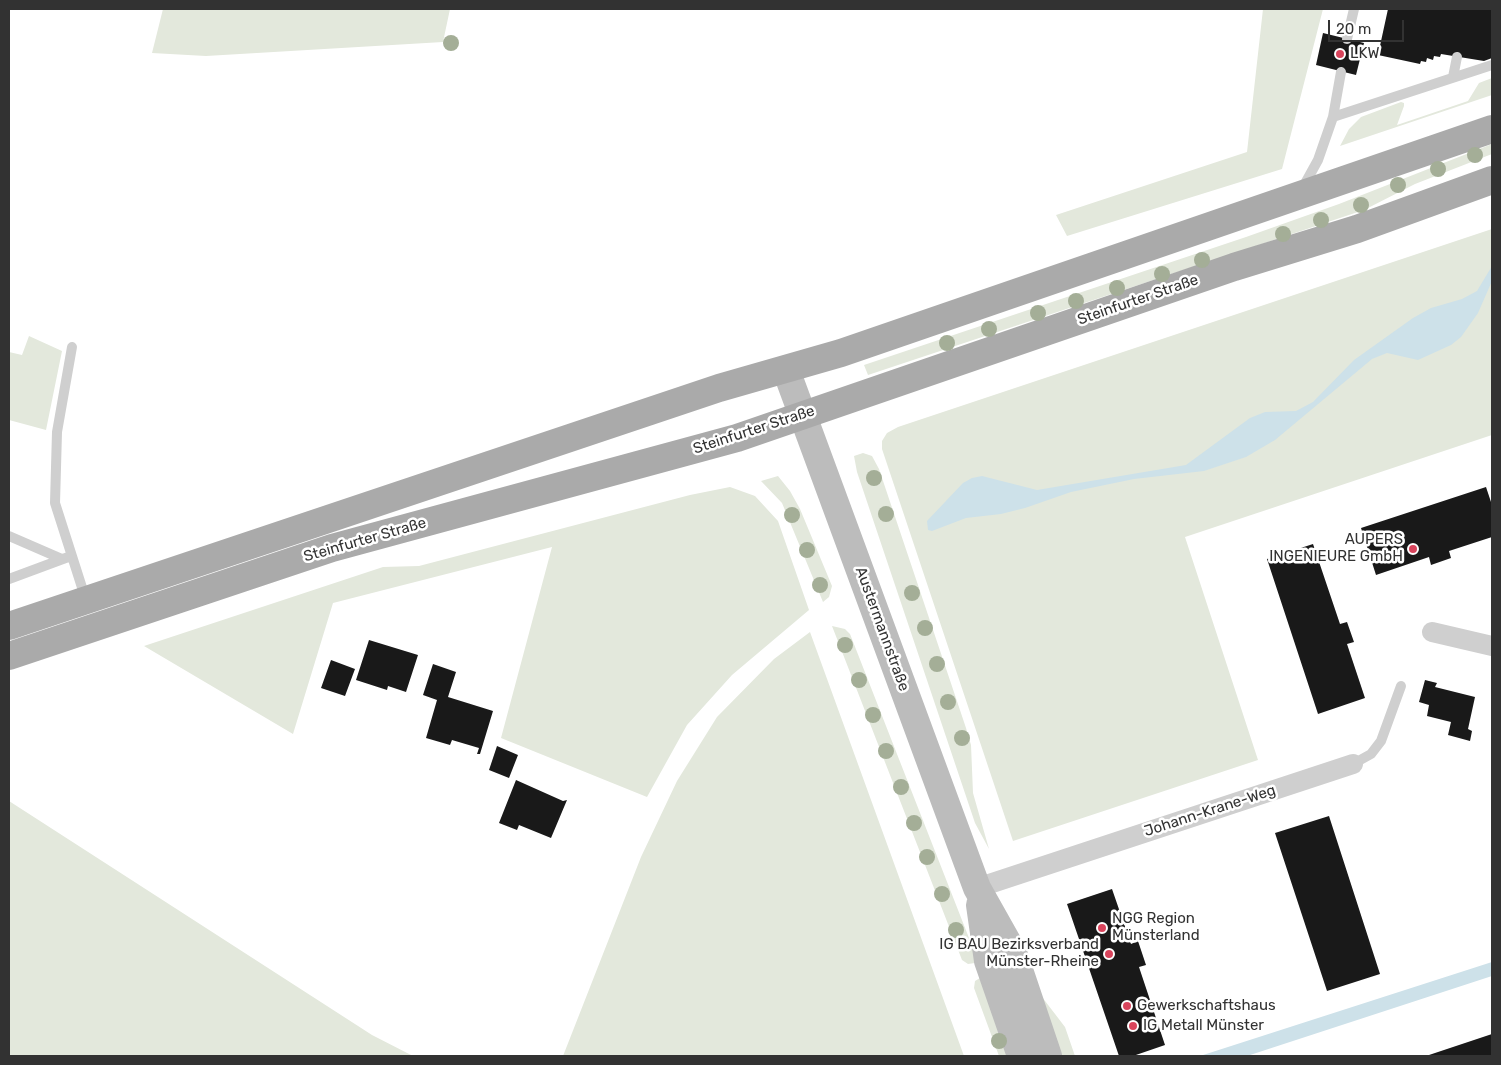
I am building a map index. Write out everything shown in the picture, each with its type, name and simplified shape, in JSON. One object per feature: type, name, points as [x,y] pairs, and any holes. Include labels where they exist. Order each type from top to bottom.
[{"type":"main road","name":"Steinfurter Straße","points":[[9,626],[683,400],[786,370],[1492,130]]},
{"type":"main road","name":"Steinfurter Straße","points":[[9,656],[332,548],[737,438],[1225,270],[1357,229],[1492,180]]},
{"type":"main road","name":"Austermannstraße","points":[[786,370],[977,888],[1013,952],[1048,1056]]},
{"type":"main road","name":"Austermannstraße","points":[[977,888],[988,962],[1020,1056]]},
{"type":"street","points":[[1432,632],[1492,646]]},
{"type":"street","name":"Johann-Krane-Weg","points":[[977,888],[1353,764]]},
{"type":"lane","points":[[1347,38],[1354,9]]},
{"type":"lane","points":[[1453,77],[1457,56]]},
{"type":"lane","points":[[1333,117],[1492,65]]},
{"type":"lane","points":[[1298,197],[1318,160],[1333,117],[1340,72]]},
{"type":"lane","points":[[72,347],[57,432],[55,503],[67,557],[86,600]]},
{"type":"lane","points":[[9,536],[67,557]]},
{"type":"lane","points":[[9,579],[67,557]]},
{"type":"lane","name":"Johann-Krane-Weg","points":[[1353,764],[1371,754],[1380,741],[1400,686]]},
{"type":"shaded area","points":[[163,9],[450,9],[443,42],[206,56],[152,53]]},
{"type":"shaded area","points":[[1263,9],[1323,9],[1282,169],[1067,236],[1056,215],[1247,152]]},
{"type":"shaded area","points":[[1492,78],[1492,95],[1340,146],[1349,129],[1361,117],[1401,102],[1404,103],[1404,106],[1397,125],[1468,101],[1479,83]]},
{"type":"shaded area","points":[[1492,144],[1492,154],[1415,184],[1364,210],[868,375],[864,365],[1246,237],[1339,204]]},
{"type":"shaded area","points":[[1492,229],[1492,435],[1185,537],[1258,760],[1013,841],[882,449],[882,441],[887,433],[898,427]]},
{"type":"shaded area","points":[[1492,266],[1492,281],[1478,313],[1461,337],[1451,345],[1418,360],[1387,353],[1372,359],[1275,440],[1246,457],[1204,471],[1134,479],[1071,492],[1025,508],[1001,514],[966,518],[932,531],[928,530],[927,521],[963,483],[972,478],[982,476],[1037,490],[1186,465],[1250,418],[1265,412],[1296,411],[1313,402],[1354,360],[1413,318],[1431,308],[1462,299],[1477,291]]},
{"type":"shaded area","points":[[29,336],[62,351],[46,430],[9,420],[9,352],[22,355]]},
{"type":"shaded area","points":[[863,453],[872,456],[879,469],[966,728],[971,745],[973,793],[989,849],[975,823],[857,472],[854,456]]},
{"type":"shaded area","points":[[778,476],[790,491],[800,509],[832,586],[829,597],[823,602],[782,503],[761,481]]},
{"type":"shaded area","points":[[730,487],[755,496],[778,521],[809,610],[732,675],[687,725],[647,797],[501,738],[552,547],[333,603],[293,734],[144,646],[383,567],[419,566],[690,495]]},
{"type":"shaded area","points":[[832,626],[845,629],[850,634],[978,961],[975,963],[968,964],[962,960]]},
{"type":"shaded area","points":[[810,632],[964,1056],[563,1056],[641,857],[677,781],[717,717],[774,659]]},
{"type":"shaded area","points":[[9,801],[372,1035],[413,1056],[9,1056]]},
{"type":"shaded area","points":[[1492,962],[1492,976],[1247,1056],[1200,1056]]},
{"type":"shaded area","points":[[980,978],[1014,1056],[999,1056],[974,988],[975,981]]},
{"type":"shaded area","points":[[1042,997],[1065,1027],[1075,1056],[1055,1056]]},
{"type":"building","points":[[1388,9],[1492,9],[1492,58],[1484,61],[1441,54],[1440,57],[1434,56],[1433,60],[1427,58],[1426,62],[1421,61],[1420,64],[1378,55]]},
{"type":"building","name":"LKW","points":[[1323,33],[1364,43],[1356,75],[1316,65]]},
{"type":"building","points":[[1486,487],[1492,505],[1492,537],[1449,551],[1451,558],[1431,565],[1429,557],[1376,575],[1361,528]]},
{"type":"building","points":[[1313,544],[1340,624],[1347,622],[1354,642],[1347,644],[1365,698],[1318,714],[1267,559]]},
{"type":"building","points":[[369,640],[418,655],[406,692],[388,686],[387,690],[356,680]]},
{"type":"building","points":[[331,660],[355,669],[345,696],[321,688]]},
{"type":"building","points":[[433,664],[456,672],[448,697],[493,711],[480,754],[477,754],[479,748],[452,740],[450,745],[426,738],[437,700],[423,695]]},
{"type":"building","points":[[1425,680],[1437,683],[1435,687],[1475,697],[1468,729],[1472,731],[1470,741],[1448,735],[1451,722],[1427,716],[1429,705],[1419,702]]},
{"type":"building","points":[[497,746],[518,755],[509,778],[489,770]]},
{"type":"building","points":[[516,780],[563,801],[567,800],[551,838],[519,825],[517,830],[499,823]]},
{"type":"building","points":[[1329,816],[1380,974],[1327,991],[1275,833]]},
{"type":"building","name":"Gewerkschaftshaus","points":[[1112,889],[1131,944],[1138,941],[1146,965],[1139,967],[1165,1045],[1133,1056],[1119,1056],[1067,904]]},
{"type":"building","points":[[1492,1034],[1492,1056],[1426,1056]]},
{"type":"place","name":"LKW","points":[[1340,54]]},
{"type":"place","name":"AUPERS INGENIEURE GmbH","points":[[1413,549]]},
{"type":"place","name":"NGG Region Münsterland","points":[[1102,928]]},
{"type":"place","name":"IG BAU Bezirksverband Münster-Rheine","points":[[1109,954]]},
{"type":"place","name":"Gewerkschaftshaus","points":[[1127,1006]]},
{"type":"place","name":"IG Metall Münster","points":[[1133,1026]]}]
